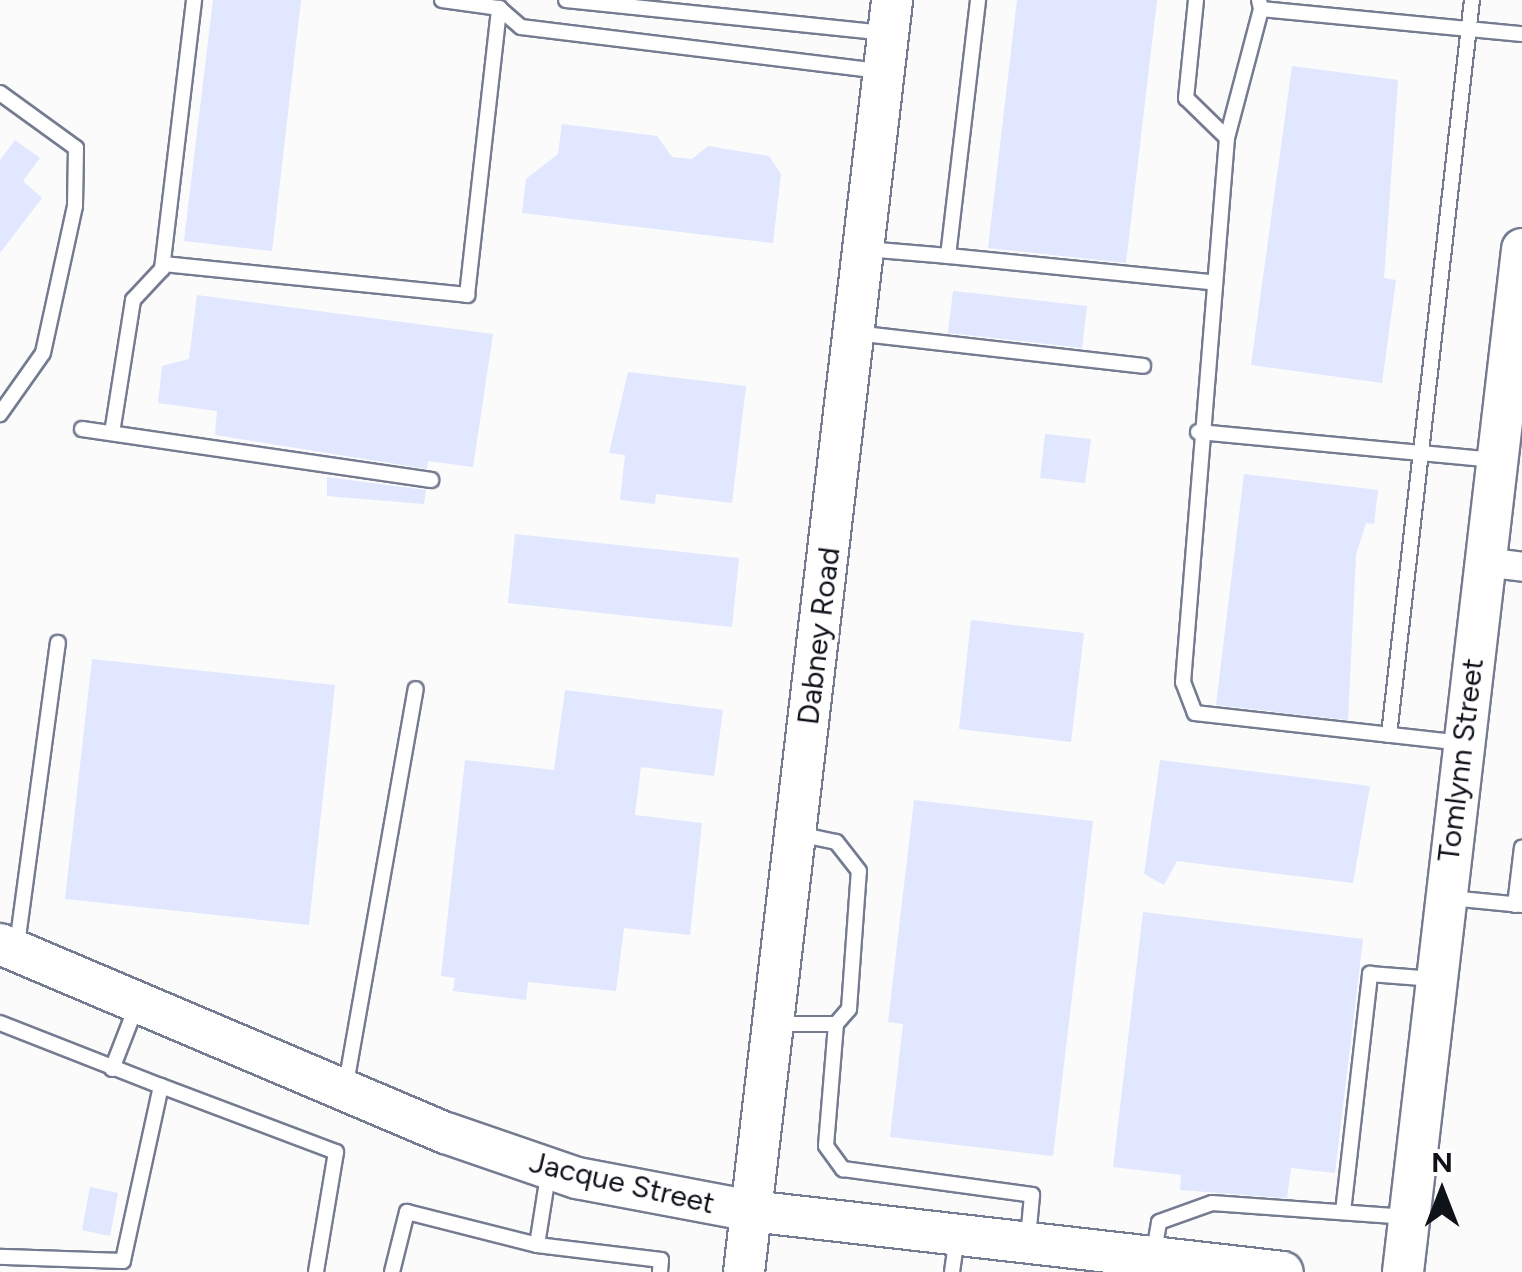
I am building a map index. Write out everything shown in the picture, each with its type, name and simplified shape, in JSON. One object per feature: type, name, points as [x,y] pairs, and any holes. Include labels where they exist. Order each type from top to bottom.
[{"type":"street","name":"Dabney Road","points":[[744,1272],[792,832],[889,35]]},
{"type":"street","name":"Tomlynn Street","points":[[1403,1272],[1463,743],[1503,564],[1496,460],[1518,320],[1522,249]]},
{"type":"street","name":"Jacque Street","points":[[8,947],[344,1090],[549,1169],[955,1254],[1028,1244],[1152,1264],[1283,1272]]},
{"type":"lane","points":[[112,433],[132,300],[162,264],[194,0]]},
{"type":"lane","points":[[442,0],[498,8],[520,26],[889,35]]},
{"type":"lane","points":[[498,8],[513,0]]},
{"type":"lane","points":[[566,0],[889,35]]},
{"type":"lane","points":[[948,256],[978,0]]},
{"type":"lane","points":[[1196,0],[1186,98],[1227,138]]},
{"type":"lane","points":[[1389,735],[1472,0]]},
{"type":"lane","points":[[1463,743],[1195,713],[1183,682],[1210,282],[1227,138],[1260,5],[1522,34]]},
{"type":"lane","points":[[162,264],[467,296],[498,8]]},
{"type":"lane","points":[[0,93],[76,148],[75,206],[43,354],[0,414]]},
{"type":"lane","points":[[865,249],[1210,282]]},
{"type":"lane","points":[[855,333],[1143,366]]},
{"type":"lane","points":[[82,429],[431,480]]},
{"type":"lane","points":[[1198,432],[1496,460]]},
{"type":"lane","points":[[8,947],[58,643]]},
{"type":"lane","points":[[344,1090],[416,689]]},
{"type":"lane","points":[[792,832],[836,842],[859,871],[850,1009],[836,1024],[826,1146],[843,1169],[1032,1195],[1028,1244]]},
{"type":"lane","points":[[1445,897],[1518,905],[1522,846]]},
{"type":"lane","points":[[1343,1212],[1370,974],[1435,979]]},
{"type":"lane","points":[[112,1068],[138,1002]]},
{"type":"lane","points":[[0,1023],[336,1152],[316,1272]]},
{"type":"lane","points":[[772,1023],[836,1024]]},
{"type":"lane","points":[[0,1257],[73,1268],[107,1268],[133,1243],[161,1086]]},
{"type":"lane","points":[[537,1244],[549,1169]]},
{"type":"lane","points":[[1152,1264],[1159,1222],[1212,1203],[1408,1216]]},
{"type":"lane","points":[[392,1272],[406,1212],[537,1244],[661,1260],[660,1272]]},
{"type":"building","points":[[213,0],[301,0],[272,251],[184,241]]},
{"type":"building","points":[[1017,0],[1157,0],[1126,263],[988,248]]},
{"type":"building","points":[[1292,66],[1398,80],[1384,278],[1396,280],[1382,383],[1251,365]]},
{"type":"building","points":[[562,124],[657,136],[672,157],[692,159],[708,146],[769,156],[781,174],[773,243],[522,213],[526,179],[558,154]]},
{"type":"building","points":[[15,140],[40,158],[23,181],[42,198],[0,253],[0,160]]},
{"type":"building","points":[[953,291],[1087,306],[1082,348],[948,333]]},
{"type":"building","points":[[197,295],[493,334],[473,467],[428,461],[427,469],[215,435],[217,411],[158,403],[162,366],[189,359]]},
{"type":"building","points":[[628,372],[746,386],[732,503],[656,494],[655,504],[620,500],[625,455],[609,453]]},
{"type":"building","points":[[1045,434],[1091,439],[1085,483],[1040,478]]},
{"type":"building","points":[[1244,474],[1378,490],[1374,524],[1366,523],[1356,555],[1348,720],[1216,705]]},
{"type":"building","points":[[327,477],[426,490],[424,504],[327,496]]},
{"type":"building","points":[[515,534],[739,558],[732,627],[508,603]]},
{"type":"building","points":[[971,620],[1084,633],[1071,742],[959,729]]},
{"type":"building","points":[[92,659],[335,685],[309,925],[65,899]]},
{"type":"building","points":[[565,690],[723,710],[714,776],[641,767],[635,815],[702,823],[690,935],[624,928],[616,991],[528,982],[526,1000],[453,991],[455,978],[441,976],[465,760],[554,770]]},
{"type":"building","points":[[1160,760],[1370,786],[1353,883],[1177,861],[1164,885],[1144,874]]},
{"type":"building","points":[[914,800],[1093,821],[1053,1156],[890,1137],[903,1024],[888,1022]]},
{"type":"building","points":[[1143,912],[1363,939],[1335,1173],[1291,1168],[1287,1198],[1180,1190],[1181,1175],[1113,1167]]},
{"type":"building","points":[[90,1187],[118,1193],[110,1236],[82,1230]]}]
